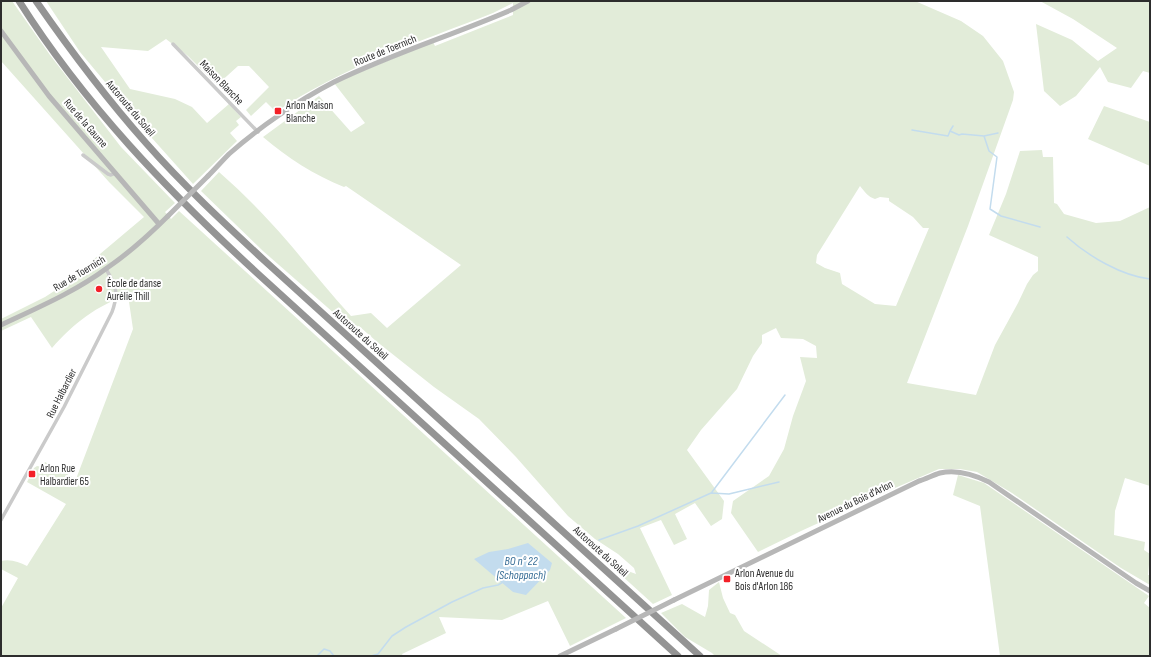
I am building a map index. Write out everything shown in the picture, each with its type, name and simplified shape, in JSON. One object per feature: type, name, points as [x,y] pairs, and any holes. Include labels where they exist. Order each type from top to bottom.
[{"type":"highway","points":[[19,1],[49,46],[106,120],[135,153],[196,216],[678,656]]},
{"type":"highway","name":"Autoroute du Soleil","points":[[36,1],[88,73],[146,144],[206,206],[700,656]]},
{"type":"main road","name":"Route de Toernich","points":[[258,132],[295,105],[334,82],[387,58],[511,10],[528,1]]},
{"type":"main road","name":"Rue de la Gaume","points":[[1,31],[49,96],[159,224]]},
{"type":"main road","points":[[159,224],[229,154],[258,132]]},
{"type":"main road","name":"Rue de Toernich","points":[[1,325],[70,292],[106,269],[128,253],[159,224]]},
{"type":"main road","name":"Avenue du Bois d'Arlon","points":[[560,656],[940,473],[953,472],[977,476],[989,482],[1136,583],[1150,591]]},
{"type":"street","name":"Maison Blanche","points":[[173,44],[258,132]]},
{"type":"street","points":[[83,156],[108,174],[111,175],[116,173]]},
{"type":"street","name":"Rue Halbardier","points":[[1,520],[64,408],[112,312],[116,294],[114,283],[106,269]]},
{"type":"green space","points":[[1,1],[12,1],[50,55],[121,147],[175,203],[165,212],[171,219],[179,211],[626,618],[570,646],[548,601],[502,620],[439,617],[446,633],[402,654],[403,656],[1,656],[1,608],[18,578],[1,569],[1,561],[15,561],[27,566],[66,504],[27,482],[34,468],[37,466],[42,467],[45,462],[76,479],[133,329],[128,295],[106,304],[86,316],[68,331],[52,348],[31,317],[1,331],[1,319],[45,297],[62,286],[144,217],[109,182],[1,61]]},
{"type":"green space","points":[[46,1],[915,1],[961,21],[983,36],[1003,61],[1014,92],[1013,100],[968,226],[907,383],[976,395],[995,345],[1027,284],[1033,275],[1038,271],[1038,257],[989,235],[1006,194],[1020,151],[1042,150],[1043,157],[1053,157],[1054,203],[1057,204],[1064,214],[1096,223],[1120,221],[1150,207],[1150,486],[1125,478],[1115,511],[1114,535],[1145,542],[1144,550],[1150,554],[1148,575],[1150,575],[1150,585],[1121,568],[1012,493],[977,472],[960,469],[939,469],[758,552],[731,513],[733,501],[769,476],[784,449],[793,416],[806,381],[800,357],[817,358],[816,346],[803,339],[781,338],[776,328],[762,335],[762,343],[753,356],[737,389],[701,430],[687,450],[724,501],[722,519],[711,526],[695,503],[675,514],[687,539],[674,545],[661,520],[640,528],[672,595],[653,604],[609,564],[636,574],[634,568],[618,554],[595,539],[568,516],[516,457],[479,419],[434,387],[359,326],[351,328],[263,251],[201,191],[219,172],[265,216],[351,316],[371,313],[387,328],[461,265],[346,186],[344,187],[312,171],[292,159],[263,137],[319,96],[351,132],[365,123],[334,83],[433,42],[435,46],[513,15],[513,3],[493,13],[382,56],[327,82],[276,112],[266,102],[251,116],[246,110],[269,87],[249,66],[238,66],[217,85],[188,56],[166,39],[148,51],[101,47],[130,89],[175,99],[192,107],[207,123],[229,104],[241,117],[236,121],[239,125],[230,133],[237,141],[193,184],[151,137],[80,52]],"holes":[[[860,186],[868,196],[875,199],[880,197],[889,198],[889,201],[913,217],[923,228],[929,228],[896,306],[875,304],[842,284],[840,273],[816,263],[817,255]]]},
{"type":"green space","points":[[1040,1],[1150,1],[1150,73],[1143,71],[1131,88],[1108,82],[1100,67],[1076,96],[1060,106],[1044,91],[1036,24],[1072,40],[1098,61],[1117,48],[1073,19]]},
{"type":"green space","points":[[1104,106],[1150,122],[1150,166],[1088,139]]},
{"type":"green space","points":[[958,475],[984,483],[1149,596],[1144,603],[1150,608],[1150,656],[1000,656],[980,506],[953,495]]},
{"type":"green space","points":[[719,582],[723,598],[730,613],[735,615],[744,631],[782,656],[715,656],[685,637],[661,613],[682,604],[705,617],[708,606],[709,590]]},
{"type":"water","name":"BO n° 22 (Schoppach)","points":[[528,543],[552,563],[550,570],[526,595],[513,592],[474,559],[489,552],[508,549]]},
{"type":"waterway","points":[[950,131],[953,126]]},
{"type":"waterway","points":[[912,130],[948,136],[950,131],[959,135],[984,136],[989,151],[997,157],[990,209],[1001,216],[1040,227]]},
{"type":"waterway","points":[[984,136],[998,133]]},
{"type":"waterway","points":[[1067,237],[1095,258],[1106,264],[1128,274],[1150,279]]},
{"type":"waterway","points":[[712,492],[785,395]]},
{"type":"waterway","points":[[599,540],[638,526],[711,493],[729,494],[779,482]]},
{"type":"waterway","points":[[371,656],[378,654],[392,636],[406,627],[452,602],[483,588],[498,585],[503,582]]},
{"type":"waterway","points":[[317,656],[324,649],[330,651],[334,656]]},
{"type":"place","name":"Arlon Maison Blanche","points":[[278,111]]},
{"type":"place","name":"École de danse Aurélie Thill","points":[[99,289]]},
{"type":"place","name":"Arlon Rue Halbardier 65","points":[[32,474]]},
{"type":"place","name":"Arlon Avenue du Bois d'Arlon 186","points":[[727,579]]}]
